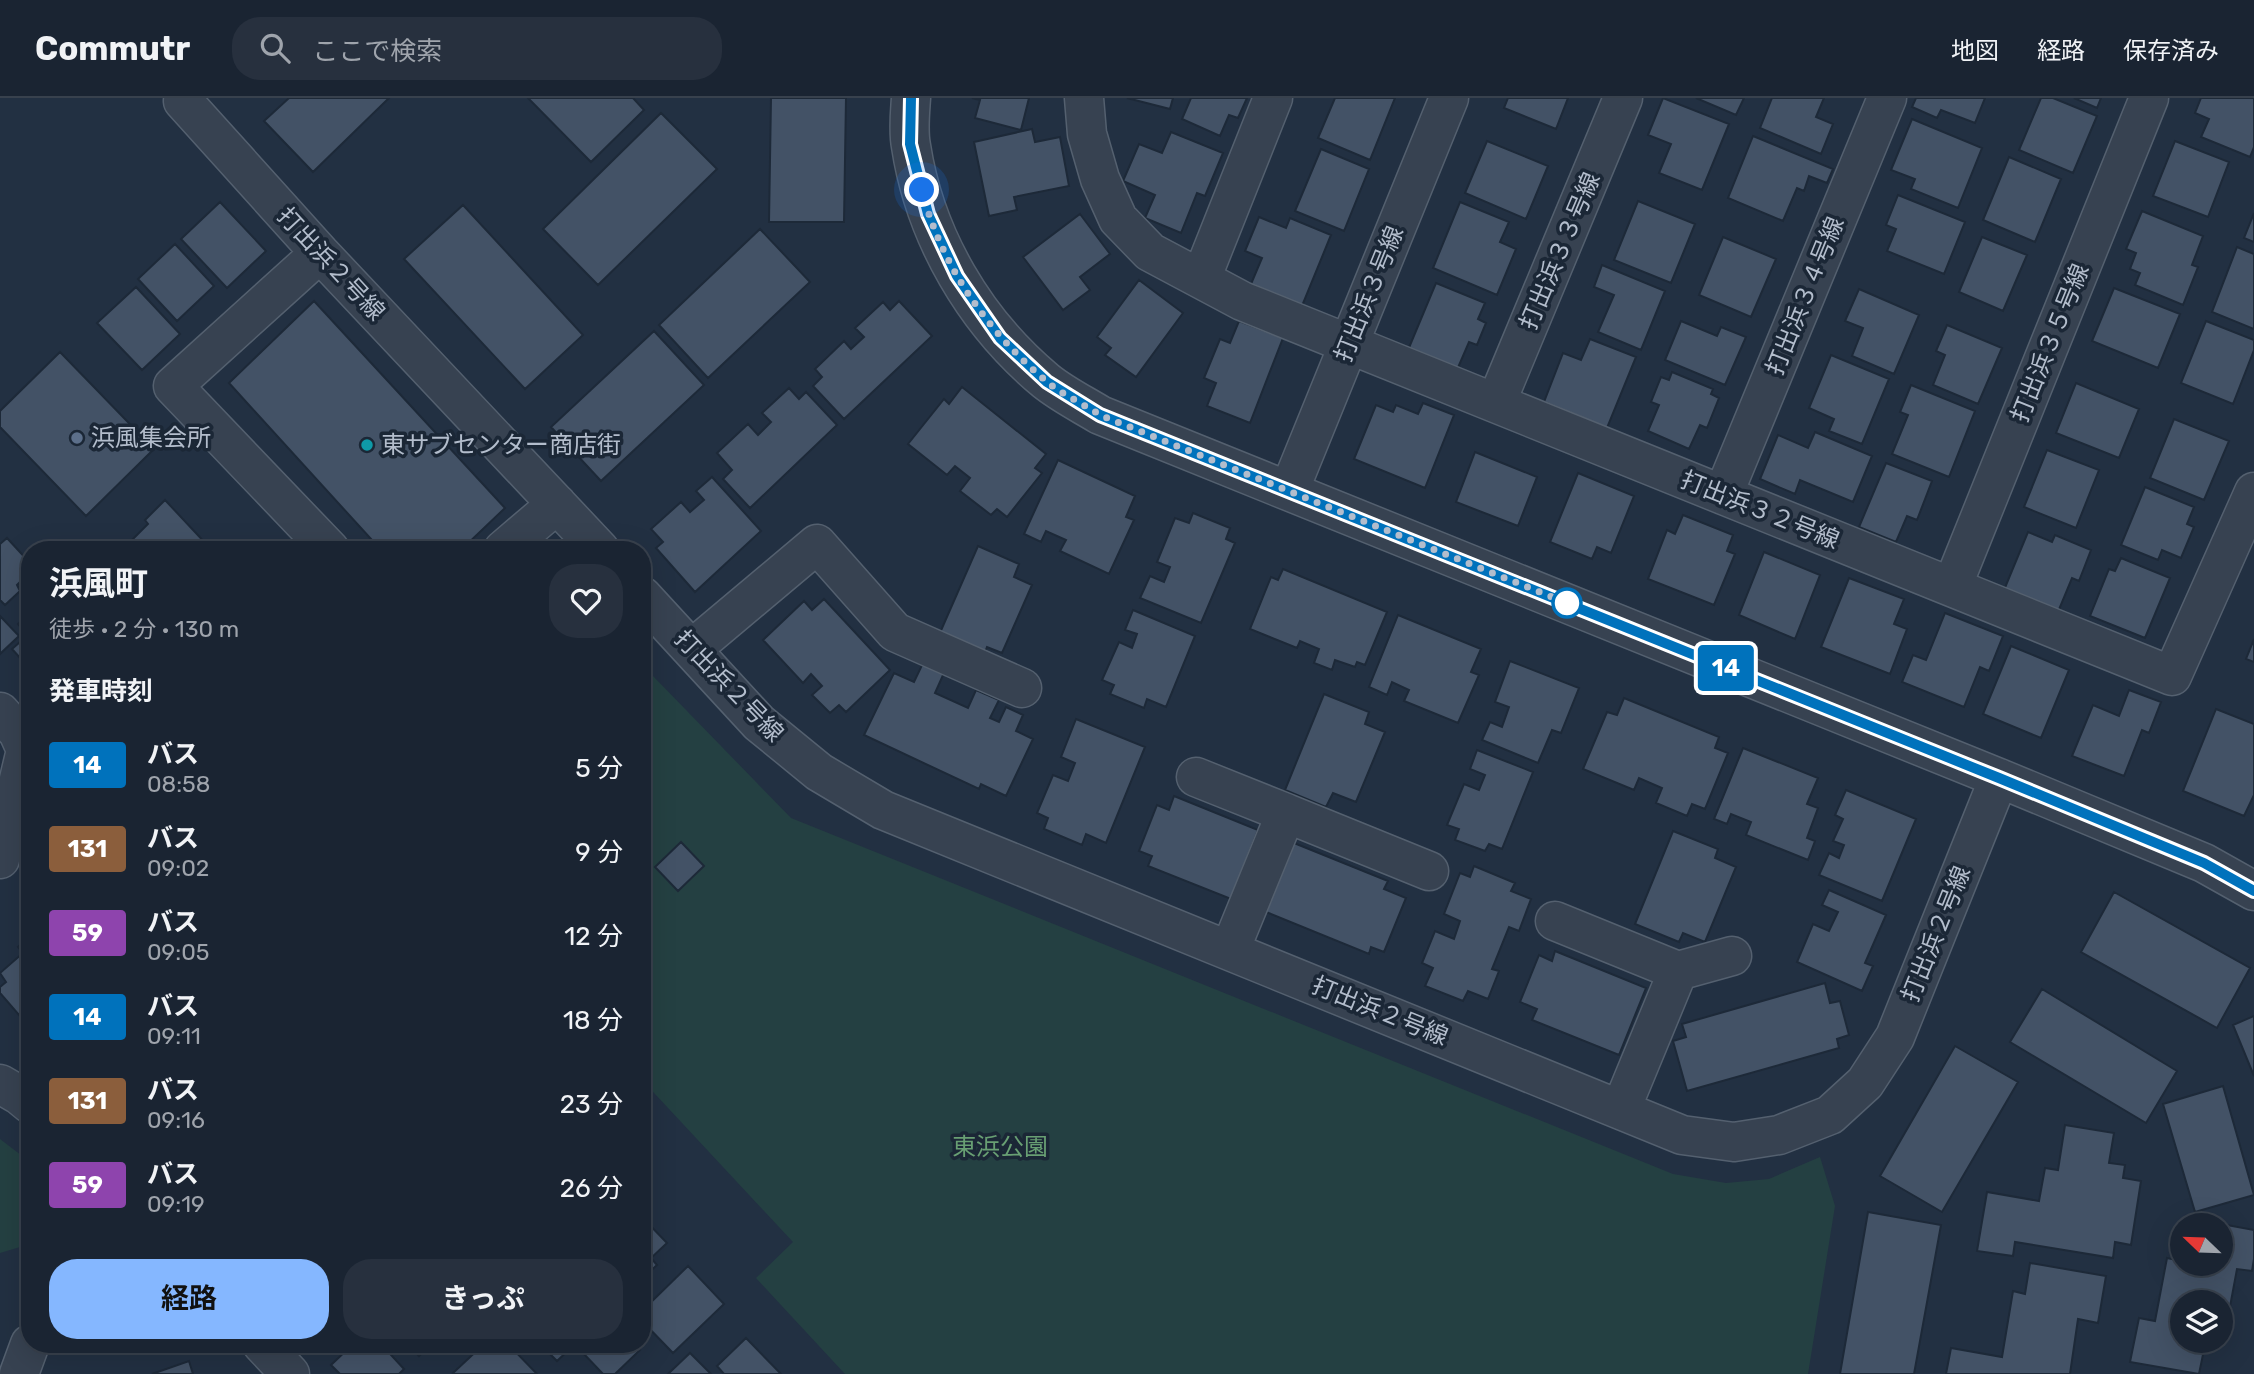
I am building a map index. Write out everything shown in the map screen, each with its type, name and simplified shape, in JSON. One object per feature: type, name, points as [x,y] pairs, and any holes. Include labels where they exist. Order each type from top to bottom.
[{"type":"street","points":[[911,98],[910,144],[928,214],[957,276],[1000,338],[1047,382],[1100,415],[1999,778],[2204,863],[2254,891]]},
{"type":"street","name":"打出浜３２号線","points":[[1084,98],[1087,134],[1100,179],[1118,219],[1150,252],[1242,301],[2172,676],[2254,492]]},
{"type":"street","points":[[1201,279],[1273,98]]},
{"type":"street","name":"打出浜３号線","points":[[1289,491],[1450,98]]},
{"type":"street","name":"打出浜３３号線","points":[[1496,403],[1623,98]]},
{"type":"street","name":"打出浜３４号線","points":[[1723,495],[1886,98]]},
{"type":"street","name":"打出浜３５号線","points":[[1952,587],[2149,98]]},
{"type":"street","name":"打出浜２号線","points":[[183,99],[320,253],[592,541]]},
{"type":"street","points":[[320,253],[173,386],[321,541]]},
{"type":"street","points":[[514,541],[557,504]]},
{"type":"street","points":[[692,649],[817,544],[895,632],[1022,688]]},
{"type":"street","name":"打出浜２号線","points":[[651,606],[759,723],[820,772],[883,810],[1682,1135],[1734,1142],[1779,1135],[1830,1115],[1865,1083],[1895,1037],[1999,778]]},
{"type":"street","points":[[0,712],[21,739]]},
{"type":"street","points":[[0,859],[21,771]]},
{"type":"street","points":[[1196,776],[1429,871]]},
{"type":"street","points":[[1230,950],[1286,813]]},
{"type":"street","points":[[1555,920],[1678,971],[1732,956]]},
{"type":"street","points":[[1621,1109],[1678,971]]},
{"type":"street","points":[[0,1084],[21,1097]]},
{"type":"street","points":[[19,1374],[27,1353]]},
{"type":"street","points":[[271,1353],[290,1374]]},
{"type":"green space","name":"東浜公園","points":[[651,676],[791,818],[1673,1174],[1726,1183],[1769,1179],[1820,1157],[1835,1206],[1808,1374],[845,1374],[756,1278],[793,1242],[651,1090]]},
{"type":"green space","points":[[0,1139],[21,1155],[21,1247],[0,1253]]},
{"type":"building","points":[[289,98],[389,98],[313,172],[264,121]]},
{"type":"building","points":[[528,98],[633,98],[644,110],[591,162]]},
{"type":"building","points":[[771,98],[846,98],[844,222],[769,222]]},
{"type":"building","points":[[972,98],[1029,98],[1021,130],[975,118],[980,100]]},
{"type":"building","points":[[1127,98],[1173,98],[1170,109]]},
{"type":"building","points":[[1191,98],[1247,98],[1238,118],[1229,115],[1220,136],[1182,119]]},
{"type":"building","points":[[1335,98],[1395,98],[1370,160],[1318,138]]},
{"type":"building","points":[[1508,98],[1568,98],[1556,129],[1504,108]]},
{"type":"building","points":[[1663,98],[1729,124],[1702,190],[1659,173],[1671,144],[1648,135]]},
{"type":"building","points":[[1696,98],[1744,98],[1736,115]]},
{"type":"building","points":[[1772,98],[1824,98],[1816,117],[1833,124],[1821,154],[1760,128]]},
{"type":"building","points":[[1916,98],[1985,98],[1975,123],[1941,110],[1937,118],[1912,107]]},
{"type":"building","points":[[2041,98],[2053,98],[2097,116],[2073,173],[2019,150]]},
{"type":"building","points":[[2074,98],[2101,98],[2097,108]]},
{"type":"building","points":[[2201,98],[2254,98],[2254,147],[2250,157],[2201,137],[2209,119],[2195,113]]},
{"type":"building","points":[[661,113],[717,169],[598,285],[543,229]]},
{"type":"building","points":[[1912,119],[1982,148],[1958,208],[1911,189],[1915,179],[1891,170]]},
{"type":"building","points":[[1032,129],[1035,142],[1060,137],[1069,186],[1014,197],[1017,210],[989,216],[974,142]]},
{"type":"building","points":[[1171,132],[1223,153],[1205,196],[1197,193],[1181,233],[1145,218],[1155,195],[1123,181],[1139,144],[1162,153]]},
{"type":"building","points":[[1753,136],[1833,169],[1827,183],[1809,176],[1804,191],[1797,188],[1783,221],[1728,198]]},
{"type":"building","points":[[1487,141],[1548,166],[1526,219],[1465,193]]},
{"type":"building","points":[[2175,141],[2229,162],[2208,217],[2153,196]]},
{"type":"building","points":[[1321,149],[1369,169],[1344,231],[1295,211]]},
{"type":"building","points":[[2009,157],[2061,179],[2035,242],[1983,220]]},
{"type":"building","points":[[1898,195],[1965,222],[1944,274],[1887,251],[1896,229],[1886,225]]},
{"type":"building","points":[[1638,201],[1695,224],[1671,283],[1614,260]]},
{"type":"building","points":[[220,202],[266,251],[227,288],[181,239]]},
{"type":"building","points":[[1460,202],[1509,222],[1500,242],[1516,249],[1497,295],[1433,268]]},
{"type":"building","points":[[463,205],[583,335],[525,389],[404,259]]},
{"type":"building","points":[[2142,211],[2203,236],[2192,265],[2198,267],[2183,305],[2135,285],[2140,273],[2130,269],[2136,253],[2126,249]]},
{"type":"building","points":[[2254,213],[2254,242],[2244,238]]},
{"type":"building","points":[[1080,214],[1110,254],[1080,277],[1090,290],[1063,310],[1023,257]]},
{"type":"building","points":[[1259,217],[1286,228],[1290,218],[1331,235],[1302,306],[1251,284],[1262,258],[1245,251]]},
{"type":"building","points":[[760,229],[810,282],[708,378],[659,325]]},
{"type":"building","points":[[1723,237],[1776,259],[1751,317],[1699,295]]},
{"type":"building","points":[[1982,237],[2027,255],[2003,311],[1959,292]]},
{"type":"building","points":[[175,244],[214,286],[177,321],[138,279]]},
{"type":"building","points":[[2237,247],[2254,254],[2254,329],[2212,312]]},
{"type":"building","points":[[1602,265],[1665,291],[1641,350],[1598,332],[1614,295],[1594,287]]},
{"type":"building","points":[[1139,280],[1183,313],[1136,377],[1105,355],[1111,348],[1097,337]]},
{"type":"building","points":[[1436,283],[1485,303],[1478,319],[1486,323],[1477,345],[1469,342],[1457,370],[1408,350]]},
{"type":"building","points":[[136,287],[180,334],[142,370],[97,323]]},
{"type":"building","points":[[2114,288],[2180,314],[2158,368],[2092,341]]},
{"type":"building","points":[[1859,289],[1919,315],[1894,374],[1852,356],[1863,328],[1845,321]]},
{"type":"building","name":"東サブセンター商店街","points":[[314,301],[505,508],[470,541],[373,541],[229,383]]},
{"type":"building","points":[[899,301],[932,336],[844,419],[813,386],[822,377],[815,369],[844,341],[851,349],[864,337],[855,328],[883,302],[890,310]]},
{"type":"building","points":[[1239,321],[1283,338],[1250,423],[1207,406],[1216,383],[1204,378],[1220,339],[1230,343]]},
{"type":"building","points":[[1681,321],[1717,336],[1721,327],[1746,337],[1725,385],[1665,360]]},
{"type":"building","points":[[2206,321],[2254,340],[2254,350],[2233,404],[2181,383]]},
{"type":"building","points":[[1947,325],[2002,348],[1978,404],[1933,385],[1945,355],[1936,351]]},
{"type":"building","points":[[654,331],[704,385],[601,481],[551,427]]},
{"type":"building","points":[[1590,339],[1636,357],[1607,428],[1544,402],[1563,353],[1581,360]]},
{"type":"building","name":"浜風集会所","points":[[60,352],[154,449],[86,516],[0,427],[0,411]]},
{"type":"building","points":[[1831,355],[1889,379],[1862,444],[1829,431],[1834,419],[1809,408]]},
{"type":"building","points":[[1672,372],[1713,389],[1711,394],[1719,398],[1707,428],[1700,425],[1689,449],[1648,431],[1659,405],[1651,402],[1661,377],[1669,380]]},
{"type":"building","points":[[2076,383],[2139,409],[2119,458],[2056,433]]},
{"type":"building","points":[[1911,385],[1975,411],[1949,477],[1892,454],[1908,415],[1900,412]]},
{"type":"building","points":[[962,387],[1046,454],[1035,468],[1042,473],[1007,517],[997,509],[991,515],[960,491],[970,478],[955,466],[947,475],[908,444],[944,399],[949,404]]},
{"type":"building","points":[[789,388],[799,399],[806,392],[837,425],[750,508],[723,479],[732,470],[717,453],[748,424],[758,435],[771,422],[762,413]]},
{"type":"building","points":[[1423,403],[1454,415],[1425,488],[1354,459],[1376,405],[1393,412],[1396,405],[1418,414]]},
{"type":"building","points":[[2174,419],[2229,441],[2204,500],[2150,478]]},
{"type":"building","points":[[1815,432],[1872,456],[1853,502],[1800,480],[1795,494],[1760,479],[1778,435],[1808,448]]},
{"type":"building","points":[[2047,450],[2099,470],[2076,528],[2024,507]]},
{"type":"building","points":[[1475,452],[1537,477],[1518,526],[1456,502]]},
{"type":"building","points":[[1058,460],[1135,496],[1126,517],[1134,520],[1109,574],[1060,551],[1066,540],[1046,531],[1041,542],[1024,534]]},
{"type":"building","points":[[1886,463],[1932,481],[1917,520],[1907,516],[1896,542],[1859,527]]},
{"type":"building","points":[[1578,473],[1634,496],[1611,553],[1597,547],[1592,559],[1550,542]]},
{"type":"building","points":[[712,477],[761,531],[695,592],[656,548],[663,542],[651,529],[681,502],[690,512],[704,500],[696,491]]},
{"type":"building","points":[[2145,487],[2194,507],[2187,524],[2194,527],[2181,558],[2162,550],[2158,560],[2121,545]]},
{"type":"building","points":[[165,500],[203,541],[131,541],[148,524],[145,520]]},
{"type":"building","points":[[1193,513],[1230,528],[1226,539],[1235,543],[1201,623],[1140,598],[1150,576],[1164,582],[1170,567],[1157,562],[1175,518],[1189,523]]},
{"type":"building","points":[[1683,515],[1733,535],[1727,551],[1735,554],[1714,605],[1648,579],[1667,530],[1675,534]]},
{"type":"building","points":[[2028,532],[2052,542],[2055,535],[2091,550],[2079,581],[2072,578],[2058,612],[2004,590]]},
{"type":"building","points":[[7,538],[21,553],[21,581],[17,585],[20,591],[5,605],[0,600],[0,544]]},
{"type":"building","points":[[978,546],[1019,564],[1014,577],[1032,585],[1002,653],[987,647],[984,655],[939,635]]},
{"type":"building","points":[[1764,552],[1820,575],[1795,639],[1739,615]]},
{"type":"building","points":[[2121,558],[2170,578],[2145,638],[2090,616],[2109,569],[2115,571]]},
{"type":"building","points":[[1283,569],[1387,612],[1365,665],[1357,662],[1355,667],[1335,660],[1332,670],[1314,663],[1319,649],[1300,641],[1297,648],[1250,629],[1271,577],[1278,580]]},
{"type":"building","points":[[1849,578],[1904,599],[1894,624],[1907,629],[1890,674],[1821,647]]},
{"type":"building","points":[[824,599],[890,670],[846,712],[839,705],[830,713],[812,695],[822,686],[811,674],[803,683],[763,640],[804,601],[812,610]]},
{"type":"building","points":[[1133,610],[1195,636],[1166,707],[1147,699],[1144,708],[1110,694],[1114,685],[1102,680],[1119,642],[1132,648],[1137,634],[1125,630]]},
{"type":"building","points":[[1945,613],[2003,636],[1989,671],[1980,667],[1964,707],[1902,682],[1913,655],[1926,660]]},
{"type":"building","points":[[1398,615],[1481,649],[1471,672],[1479,675],[1458,723],[1404,701],[1409,690],[1392,682],[1387,695],[1369,687]]},
{"type":"building","points":[[0,616],[19,636],[0,654]]},
{"type":"building","points":[[2254,639],[2254,662],[2246,659]]},
{"type":"building","points":[[21,641],[21,659],[12,649]]},
{"type":"building","points":[[2011,646],[2069,670],[2041,738],[1983,714]]},
{"type":"building","points":[[1510,661],[1579,688],[1561,733],[1552,730],[1538,763],[1482,740],[1490,722],[1502,727],[1509,707],[1495,702]]},
{"type":"building","points":[[923,663],[944,673],[935,693],[968,708],[976,690],[999,700],[990,718],[999,722],[1006,707],[1023,715],[1016,731],[1033,739],[1006,796],[981,784],[979,789],[864,735],[894,673],[914,682]]},
{"type":"building","points":[[2129,690],[2161,702],[2149,733],[2142,730],[2124,776],[2072,756],[2093,705],[2119,716]]},
{"type":"building","points":[[1324,694],[1369,712],[1365,724],[1385,732],[1356,802],[1333,793],[1326,807],[1285,790]]},
{"type":"building","points":[[1624,698],[1719,737],[1715,748],[1728,753],[1705,809],[1692,804],[1687,816],[1656,803],[1662,788],[1639,778],[1634,790],[1583,769],[1607,712],[1617,715]]},
{"type":"building","points":[[2216,709],[2254,724],[2254,795],[2244,816],[2183,791]]},
{"type":"building","points":[[1076,719],[1145,747],[1106,843],[1086,834],[1082,845],[1044,829],[1048,818],[1037,813],[1053,775],[1068,781],[1075,763],[1061,757]]},
{"type":"building","points":[[1743,748],[1818,778],[1807,804],[1818,808],[1807,838],[1815,841],[1808,860],[1746,835],[1751,822],[1731,814],[1727,824],[1714,819]]},
{"type":"building","points":[[1477,750],[1533,772],[1502,849],[1489,844],[1485,851],[1455,840],[1459,829],[1447,825],[1464,784],[1479,790],[1485,775],[1470,769]]},
{"type":"building","points":[[1846,790],[1916,819],[1882,901],[1819,875],[1829,853],[1839,858],[1844,845],[1833,841],[1843,819],[1835,815]]},
{"type":"building","points":[[1174,796],[1258,830],[1231,899],[1148,866],[1152,856],[1139,851],[1157,805],[1169,810]]},
{"type":"building","points":[[1673,831],[1718,849],[1715,858],[1736,867],[1705,942],[1683,933],[1679,942],[1635,924]]},
{"type":"building","points":[[681,842],[704,866],[678,891],[655,867]]},
{"type":"building","points":[[1294,843],[1388,881],[1384,889],[1406,898],[1384,952],[1371,947],[1369,954],[1266,912]]},
{"type":"building","points":[[1474,866],[1515,883],[1511,891],[1531,899],[1519,931],[1509,927],[1492,969],[1499,971],[1488,999],[1468,991],[1463,1001],[1425,986],[1433,968],[1422,963],[1435,931],[1454,939],[1460,921],[1444,914],[1460,873],[1470,877]]},
{"type":"building","points":[[1829,890],[1886,915],[1865,963],[1873,966],[1862,991],[1797,962],[1813,924],[1829,931],[1838,912],[1822,905]]},
{"type":"building","points":[[2114,892],[2250,968],[2217,1028],[2081,952]]},
{"type":"building","points":[[1555,951],[1646,988],[1619,1055],[1532,1020],[1537,1009],[1520,1002],[1539,955],[1552,961]]},
{"type":"building","points":[[21,955],[21,1017],[0,993],[0,987],[6,982],[0,973]]},
{"type":"building","points":[[1825,983],[1830,1003],[1840,1001],[1849,1035],[1837,1039],[1839,1048],[1687,1091],[1673,1041],[1686,1037],[1682,1024]]},
{"type":"building","points":[[2042,989],[2177,1071],[2146,1123],[2010,1042]]},
{"type":"building","points":[[2254,1016],[2254,1076],[2233,1025]]},
{"type":"building","points":[[1955,1046],[2018,1082],[1942,1212],[1880,1176]]},
{"type":"building","points":[[2223,1086],[2254,1195],[2195,1212],[2163,1104]]},
{"type":"building","points":[[2065,1125],[2114,1133],[2109,1163],[2125,1165],[2123,1178],[2141,1181],[2131,1245],[2115,1242],[2113,1258],[2015,1242],[2013,1256],[1977,1251],[1987,1192],[2039,1201],[2045,1168],[2058,1170]]},
{"type":"building","points":[[1868,1212],[1941,1225],[1914,1374],[1840,1374]]},
{"type":"building","points":[[651,1226],[667,1243],[651,1258]]},
{"type":"building","points":[[2233,1226],[2254,1230],[2252,1271],[2237,1269],[2233,1291],[2170,1290],[2170,1353],[2203,1353],[2199,1374],[2130,1362],[2139,1318],[2155,1321],[2167,1258],[2170,1259],[2170,1276],[2233,1276]]},
{"type":"building","points":[[651,1258],[657,1265],[651,1271]]},
{"type":"building","points":[[2030,1263],[2106,1276],[2098,1323],[2078,1319],[2070,1374],[1946,1374],[1951,1348],[2002,1357],[2013,1291],[2025,1294]]},
{"type":"building","points":[[688,1266],[724,1304],[673,1353],[651,1330],[651,1302]]},
{"type":"building","points":[[746,1338],[781,1374],[724,1374],[717,1366]]},
{"type":"building","points":[[344,1353],[389,1353],[404,1369],[399,1374],[340,1374],[331,1365]]},
{"type":"building","points":[[474,1353],[517,1353],[537,1374],[455,1374],[453,1373]]},
{"type":"building","points":[[549,1353],[565,1353],[557,1361]]},
{"type":"building","points":[[583,1353],[637,1353],[615,1374],[603,1374]]},
{"type":"building","points":[[690,1353],[711,1374],[668,1374]]},
{"type":"building","points":[[189,1361],[193,1374],[152,1374]]},
{"type":"bus line","name":"14","points":[[911,98],[910,144],[928,214],[957,276],[1000,338],[1047,382],[1100,415],[1999,778],[2204,863],[2254,891]]},
{"type":"place","name":"浜風集会所","points":[[77,438]]},
{"type":"place","name":"東サブセンター商店街","points":[[367,445]]},
{"type":"route","points":[[922,190],[928,214],[957,276],[1000,338],[1047,382],[1100,415],[1567,603]]}]
